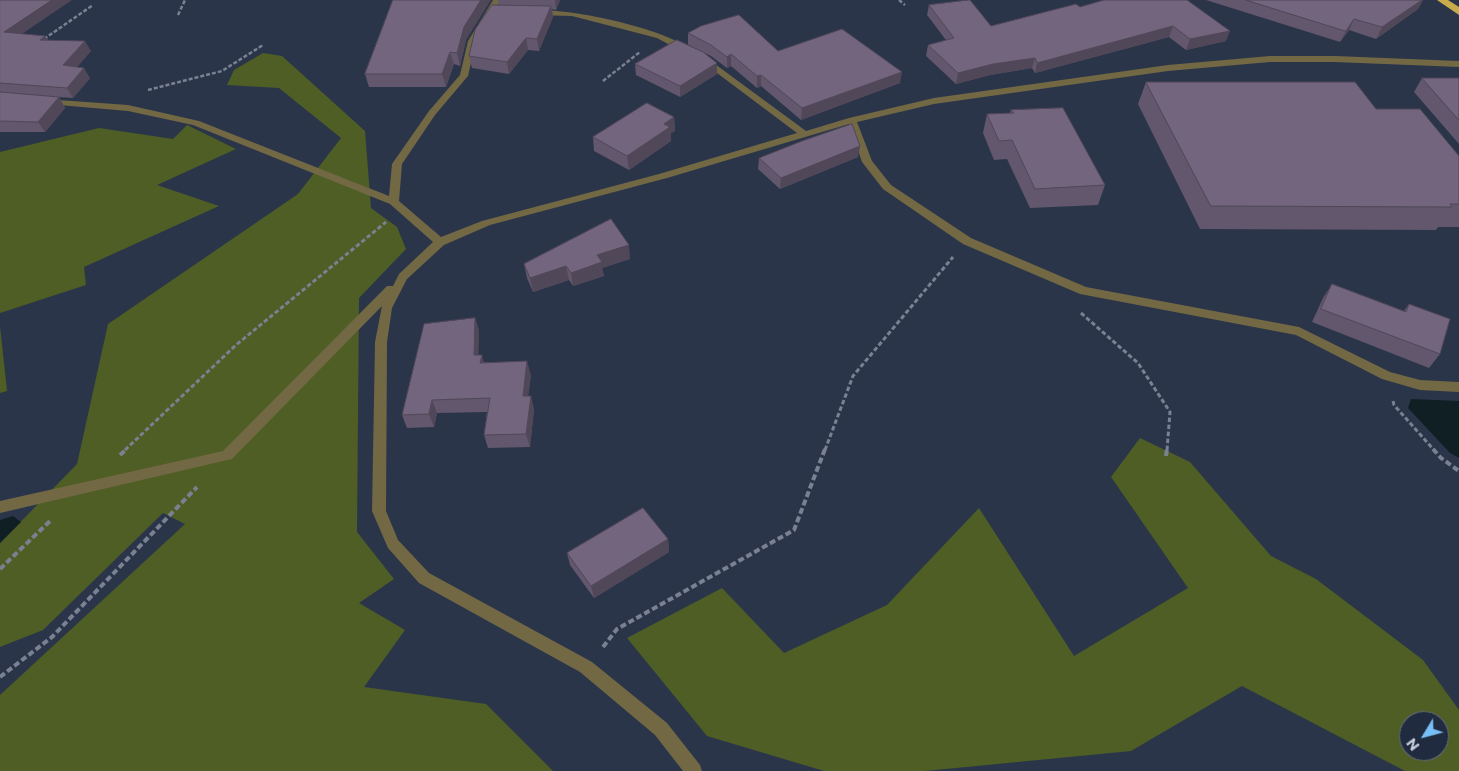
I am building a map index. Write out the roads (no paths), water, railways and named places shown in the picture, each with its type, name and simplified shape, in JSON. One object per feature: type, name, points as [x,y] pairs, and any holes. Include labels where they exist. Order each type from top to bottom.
[{"type":"highway","points":[[1442,0],[1459,12]]},
{"type":"street","points":[[394,202],[397,164],[432,113],[464,76],[472,41],[495,11],[497,0]]},
{"type":"street","points":[[526,12],[572,14],[660,36],[707,60],[804,134]]},
{"type":"street","points":[[0,507],[227,455],[403,276],[440,242],[486,223],[663,176],[852,120],[934,101],[1168,68],[1270,59],[1336,59],[1459,64]]},
{"type":"street","points":[[36,100],[128,108],[196,123],[394,202],[440,242]]},
{"type":"street","points":[[852,120],[867,162],[887,187],[967,241],[1084,291],[1299,331],[1386,376],[1420,385],[1459,387]]},
{"type":"street","points":[[403,276],[386,308],[381,342],[379,511],[393,544],[424,578],[586,667],[661,729],[694,771]]}]
